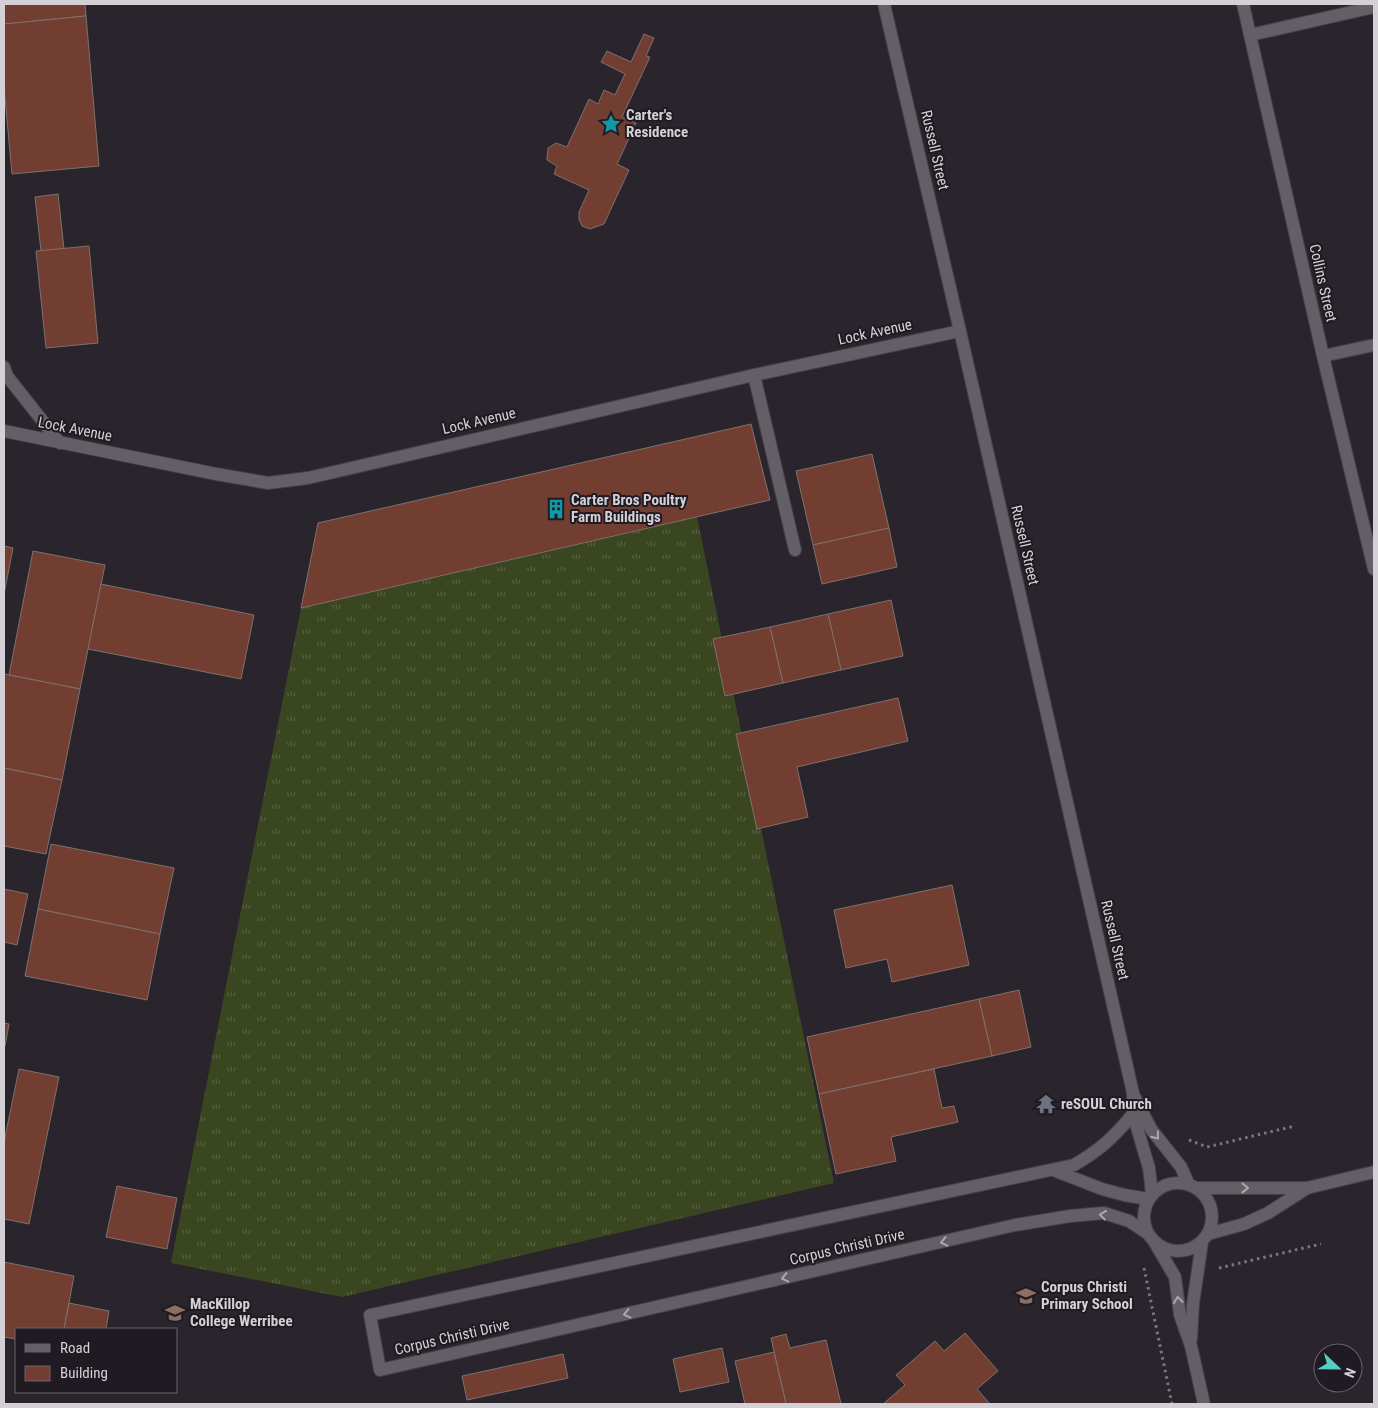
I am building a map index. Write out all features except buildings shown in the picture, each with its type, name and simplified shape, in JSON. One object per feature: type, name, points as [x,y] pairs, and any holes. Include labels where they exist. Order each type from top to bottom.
[{"type":"street","name":"Russell Street","points":[[884,4],[1133,1093],[1151,1128],[1193,1186]]},
{"type":"street","name":"Collins Street","points":[[1243,4],[1323,356],[1374,569]]},
{"type":"street","points":[[1250,36],[1374,7]]},
{"type":"street","name":"Lock Avenue","points":[[4,431],[268,483],[308,478],[754,375],[960,330]]},
{"type":"street","points":[[1323,356],[1374,345]]},
{"type":"street","points":[[4,367],[7,376],[60,443]]},
{"type":"street","points":[[754,375],[795,550]]},
{"type":"street","name":"Russell Street","points":[[1133,1093],[1132,1114],[1149,1168],[1150,1197]]},
{"type":"street","name":"Corpus Christi Drive","points":[[1132,1114],[1119,1131],[1092,1154],[1074,1165],[370,1315],[380,1370],[1015,1225],[1070,1216],[1104,1213],[1129,1221],[1151,1238]]},
{"type":"street","points":[[1053,1170],[1102,1189],[1124,1195],[1150,1197]]},
{"type":"street","points":[[1204,1404],[1191,1346],[1180,1315],[1175,1276],[1151,1238],[1144,1222],[1144,1210],[1150,1197],[1160,1188],[1169,1184],[1307,1188],[1374,1172]]},
{"type":"street","points":[[1191,1346],[1193,1304],[1205,1238],[1211,1224],[1212,1214],[1210,1204],[1204,1195],[1193,1186]]},
{"type":"street","points":[[1151,1238],[1163,1248],[1183,1252],[1193,1248],[1205,1238],[1268,1213],[1307,1188]]},
{"type":"path","points":[[1189,1140],[1206,1147],[1295,1126]]},
{"type":"path","points":[[1213,1269],[1321,1244]]},
{"type":"path","points":[[1148,1280],[1172,1404]]},
{"type":"green space","points":[[697,517],[834,1183],[342,1297],[171,1263],[301,608]]},
{"type":"place","name":"Carter's Residence","points":[[611,124]]},
{"type":"place","name":"Carter Bros Poultry Farm Buildings","points":[[556,509]]},
{"type":"place","name":"reSOUL Church","points":[[1046,1104]]},
{"type":"place","name":"Corpus Christi Primary School","points":[[1026,1296]]},
{"type":"place","name":"MacKillop College Werribee","points":[[175,1313]]}]
